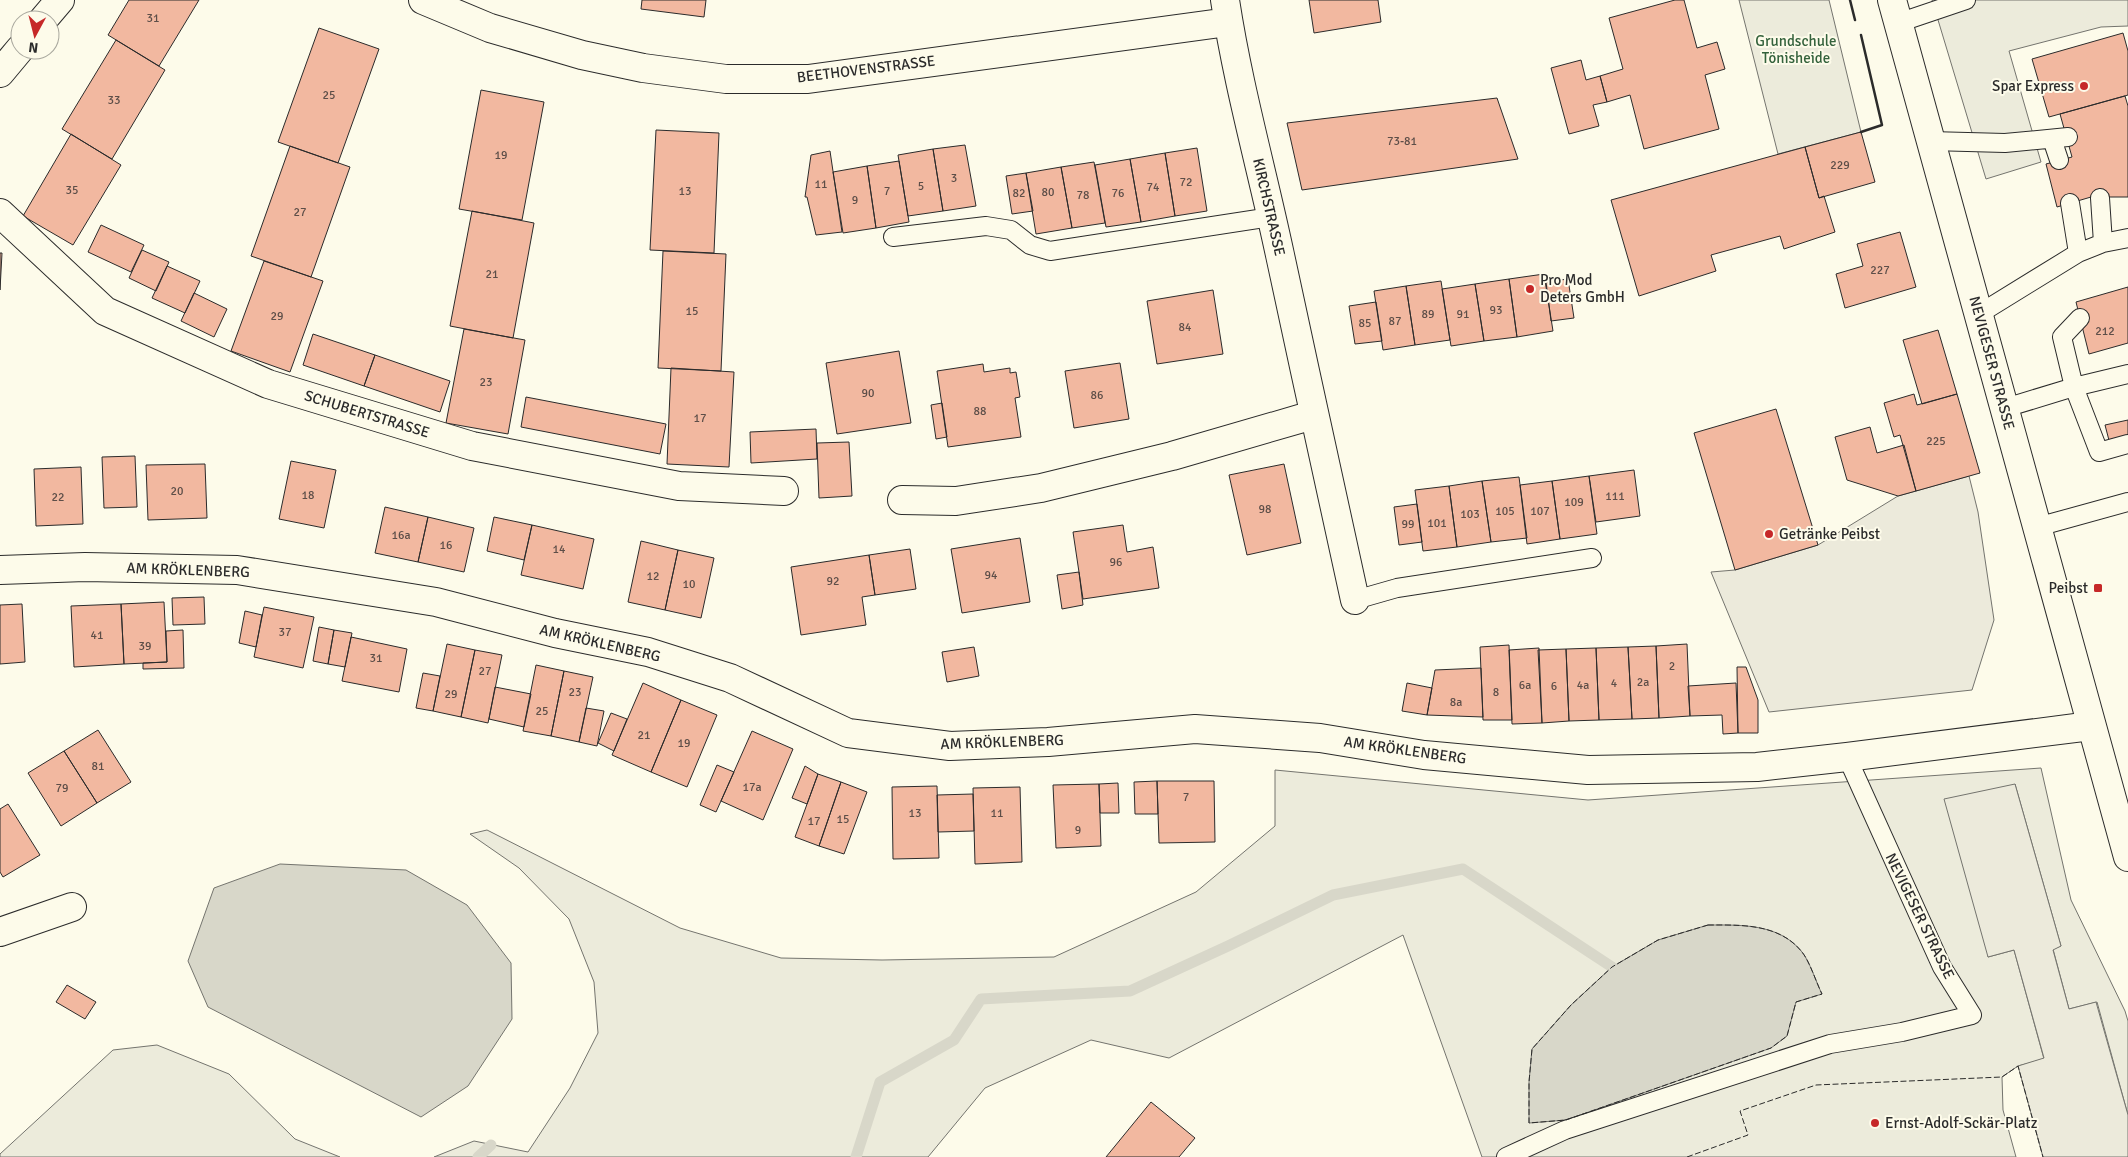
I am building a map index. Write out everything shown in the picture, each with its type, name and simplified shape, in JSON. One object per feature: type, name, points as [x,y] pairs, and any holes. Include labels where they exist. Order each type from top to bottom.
[{"type":"street","points":[[52,10],[60,0]]},
{"type":"street","name":"BEETHOVENSTRASSE","points":[[423,0],[490,28],[582,55],[643,68],[726,78],[808,78],[1227,11]]},
{"type":"street","name":"KIRCHSTRASSE","points":[[1227,11],[1233,54],[1271,217],[1355,600]]},
{"type":"street","name":"NEVIGESER STRASSE","points":[[1895,12],[2128,857]]},
{"type":"street","points":[[0,73],[11,60]]},
{"type":"street","name":"SCHUBERTSTRASSE","points":[[0,212],[105,311],[268,384],[472,446],[679,486],[784,491]]},
{"type":"street","points":[[902,500],[956,501],[1041,488],[1172,456],[1313,415]]},
{"type":"street","name":"AM KRÖKLENBERG","points":[[0,570],[85,567],[238,570],[436,602],[555,633],[648,652],[730,678],[848,733],[950,746],[1048,742],[1195,729],[1320,738],[1424,755],[1588,770],[1757,767],[1847,757]]},
{"type":"street","points":[[1847,757],[2091,726]]},
{"type":"street","points":[[0,932],[72,907]]},
{"type":"lane","points":[[1895,12],[1952,6],[1966,0]]},
{"type":"lane","points":[[1930,141],[2005,143],[2060,138],[2059,160]]},
{"type":"lane","points":[[2100,198],[2103,243]]},
{"type":"lane","points":[[2070,203],[2078,253]]},
{"type":"lane","points":[[893,237],[986,226],[1011,230],[1030,245],[1050,252],[1271,217]]},
{"type":"lane","points":[[1979,314],[2078,253],[2103,243],[2128,238]]},
{"type":"lane","points":[[2080,318],[2062,337],[2074,387],[2099,452],[2128,444]]},
{"type":"lane","points":[[2005,408],[2074,387],[2128,374]]},
{"type":"lane","points":[[2037,527],[2128,502]]},
{"type":"lane","points":[[1355,600],[1397,588],[1592,558]]},
{"type":"lane","name":"NEVIGESER STRASSE","points":[[1506,1157],[1564,1130],[1830,1044],[1902,1032],[1972,1015],[1942,967],[1847,757]]},
{"type":"green space","name":"Grundschule Tönisheide","points":[[1739,0],[1829,0],[1861,132],[1778,154]]},
{"type":"green space","points":[[1932,0],[2128,0],[2128,26],[2101,27],[2009,51],[2041,162],[1986,179]]},
{"type":"green space","points":[[2041,768],[2071,900],[2125,1011],[2128,1021],[2128,1115],[2097,1002],[2069,1009],[2053,949],[2061,946],[2015,784],[1988,957],[2014,950],[2044,1059],[2018,1066],[2002,1077],[2003,1110],[2016,1157],[1482,1157],[1403,935],[1169,1058],[1091,1040],[985,1088],[928,1157],[434,1157],[474,1141],[528,1152],[570,1088],[598,1033],[594,982],[569,919],[519,868],[470,834],[487,830],[680,928],[781,958],[882,960],[1054,957],[1196,892],[1275,826],[1275,770],[1588,800]]},
{"type":"green space","points":[[157,1045],[229,1074],[295,1139],[340,1157],[0,1157],[0,1154],[113,1050]]},
{"type":"shaded area","points":[[1969,476],[1978,512],[1994,620],[1972,690],[1769,712],[1711,572],[1735,570],[1818,545],[1898,496]]},
{"type":"shaded area","points":[[2015,784],[2061,946],[2053,950],[2069,1009],[2096,1002],[2128,1115],[2128,1157],[2043,1157],[2018,1066],[2044,1058],[2014,950],[1988,957],[1944,799]]},
{"type":"shaded area","points":[[280,864],[406,870],[467,905],[511,963],[512,1019],[468,1086],[421,1117],[208,1007],[188,961],[214,888]]},
{"type":"shaded area","points":[[1708,925],[1746,926],[1771,931],[1782,936],[1793,943],[1805,956],[1822,994],[1796,1002],[1787,1036],[1771,1048],[1566,1120],[1529,1123],[1529,1082],[1532,1049],[1571,1005],[1612,967],[1658,940]]},
{"type":"building","points":[[129,0],[199,0],[159,66],[108,35]]},
{"type":"building","points":[[642,0],[706,0],[704,17],[641,9]]},
{"type":"building","points":[[1309,0],[1378,0],[1381,22],[1314,33]]},
{"type":"building","points":[[1675,0],[1684,0],[1697,48],[1717,42],[1725,69],[1705,75],[1719,129],[1644,149],[1630,95],[1607,102],[1600,76],[1623,69],[1609,18]]},
{"type":"building","points":[[319,28],[379,49],[338,163],[278,142]]},
{"type":"building","points":[[2123,33],[2128,51],[2128,95],[2049,117],[2032,59]]},
{"type":"building","points":[[116,40],[165,70],[112,159],[62,129]]},
{"type":"building","points":[[1581,60],[1586,80],[1600,76],[1607,102],[1593,105],[1599,126],[1569,134],[1551,68]]},
{"type":"building","points":[[481,90],[544,102],[522,220],[459,209]]},
{"type":"building","points":[[2125,96],[2128,106],[2128,197],[2091,197],[2057,207],[2046,164],[2072,157],[2060,114]]},
{"type":"building","points":[[1497,98],[1518,159],[1302,190],[1287,123]]},
{"type":"building","points":[[656,130],[719,133],[714,253],[650,250]]},
{"type":"building","points":[[1861,132],[1875,182],[1819,198],[1805,147]]},
{"type":"building","points":[[71,134],[121,165],[73,245],[23,216]]},
{"type":"building","points":[[965,145],[976,206],[943,211],[933,149]]},
{"type":"building","points":[[290,146],[350,167],[311,277],[251,256]]},
{"type":"building","points":[[1805,147],[1819,198],[1824,196],[1835,232],[1784,249],[1780,236],[1711,255],[1716,271],[1639,296],[1611,200]]},
{"type":"building","points":[[1197,148],[1207,211],[1175,216],[1165,153]]},
{"type":"building","points":[[933,149],[943,211],[908,216],[898,155]]},
{"type":"building","points":[[830,151],[842,232],[816,235],[807,197],[805,197],[811,155]]},
{"type":"building","points":[[1165,153],[1175,216],[1141,222],[1130,159]]},
{"type":"building","points":[[1130,159],[1141,222],[1106,227],[1095,165]]},
{"type":"building","points":[[899,161],[909,222],[876,228],[867,166]]},
{"type":"building","points":[[1094,162],[1105,223],[1072,228],[1061,167]]},
{"type":"building","points":[[867,166],[876,228],[843,233],[833,172]]},
{"type":"building","points":[[1061,167],[1072,228],[1036,234],[1026,173]]},
{"type":"building","points":[[1026,173],[1033,211],[1012,214],[1006,176]]},
{"type":"building","points":[[472,211],[534,223],[513,338],[450,326]]},
{"type":"building","points":[[101,225],[144,245],[131,272],[88,252]]},
{"type":"building","points":[[1900,232],[1916,287],[1845,308],[1836,274],[1863,266],[1857,244]]},
{"type":"building","points":[[142,250],[169,262],[156,291],[129,278]]},
{"type":"building","points":[[663,251],[726,254],[721,371],[658,368]]},
{"type":"building","points":[[0,253],[2,253],[0,290]]},
{"type":"building","points":[[264,261],[323,281],[290,372],[231,351]]},
{"type":"building","points":[[167,266],[200,281],[185,313],[152,298]]},
{"type":"building","points":[[1544,274],[1553,331],[1517,337],[1509,279]]},
{"type":"building","points":[[1509,279],[1517,337],[1484,341],[1475,284]]},
{"type":"building","points":[[1568,279],[1574,318],[1551,321],[1546,282]]},
{"type":"building","points":[[1441,281],[1450,340],[1415,345],[1406,286]]},
{"type":"building","points":[[1475,284],[1484,341],[1451,346],[1442,289]]},
{"type":"building","points":[[1406,286],[1415,345],[1383,350],[1374,291]]},
{"type":"building","points":[[2128,287],[2128,343],[2089,354],[2076,302]]},
{"type":"building","points":[[1213,290],[1223,354],[1157,364],[1147,301]]},
{"type":"building","points":[[194,293],[227,309],[214,337],[181,321]]},
{"type":"building","points":[[1376,302],[1382,341],[1355,344],[1349,306]]},
{"type":"building","points":[[464,329],[525,340],[508,434],[446,423]]},
{"type":"building","points":[[1938,330],[1957,394],[1922,404],[1903,340]]},
{"type":"building","points":[[313,334],[375,355],[364,386],[303,365]]},
{"type":"building","points":[[899,351],[911,423],[837,434],[826,363]]},
{"type":"building","points":[[375,355],[450,381],[440,412],[364,386]]},
{"type":"building","points":[[1120,363],[1129,419],[1074,428],[1065,371]]},
{"type":"building","points":[[983,364],[984,372],[1010,368],[1010,373],[1016,372],[1020,397],[1015,398],[1021,437],[948,447],[937,371]]},
{"type":"building","points":[[671,368],[734,372],[729,467],[667,464]]},
{"type":"building","points":[[1914,394],[1917,405],[1957,394],[1980,473],[1916,491],[1900,435],[1894,437],[1884,403]]},
{"type":"building","points":[[526,397],[666,424],[660,454],[521,427]]},
{"type":"building","points":[[942,403],[947,437],[936,439],[931,405]]},
{"type":"building","points":[[1776,409],[1818,545],[1735,570],[1694,433]]},
{"type":"building","points":[[2128,420],[2128,444],[2111,448],[2105,425]]},
{"type":"building","points":[[1870,427],[1877,453],[1904,445],[1916,491],[1898,496],[1847,480],[1835,437]]},
{"type":"building","points":[[816,429],[817,459],[751,463],[750,432]]},
{"type":"building","points":[[849,442],[852,496],[819,498],[817,443]]},
{"type":"building","points":[[135,456],[137,507],[104,508],[102,457]]},
{"type":"building","points":[[291,461],[336,470],[324,528],[279,519]]},
{"type":"building","points":[[205,464],[207,518],[148,520],[146,465]]},
{"type":"building","points":[[1284,464],[1301,543],[1247,555],[1229,475]]},
{"type":"building","points":[[81,467],[83,524],[36,526],[34,469]]},
{"type":"building","points":[[1634,470],[1640,516],[1596,522],[1589,476]]},
{"type":"building","points":[[1589,476],[1597,534],[1560,539],[1552,481]]},
{"type":"building","points":[[1519,477],[1527,538],[1491,542],[1482,481]]},
{"type":"building","points":[[1482,481],[1491,542],[1457,547],[1449,486]]},
{"type":"building","points":[[1552,481],[1560,539],[1527,544],[1520,485]]},
{"type":"building","points":[[1449,486],[1457,547],[1423,551],[1415,490]]},
{"type":"building","points":[[1417,504],[1422,542],[1399,545],[1394,507]]},
{"type":"building","points":[[385,507],[428,517],[418,562],[375,553]]},
{"type":"building","points":[[428,517],[474,528],[464,572],[418,562]]},
{"type":"building","points":[[494,517],[532,525],[524,560],[487,551]]},
{"type":"building","points":[[532,525],[594,539],[583,589],[521,575]]},
{"type":"building","points":[[1123,525],[1127,552],[1153,547],[1159,588],[1083,599],[1073,532]]},
{"type":"building","points":[[1020,538],[1030,602],[962,613],[951,549]]},
{"type":"building","points":[[641,541],[678,550],[665,610],[628,602]]},
{"type":"building","points":[[910,549],[916,589],[875,595],[869,555]]},
{"type":"building","points":[[678,550],[714,558],[701,618],[665,610]]},
{"type":"building","points":[[869,555],[875,595],[862,597],[866,625],[801,635],[791,567]]},
{"type":"building","points":[[1079,572],[1083,605],[1062,609],[1057,575]]},
{"type":"building","points":[[204,597],[205,624],[173,625],[172,598]]},
{"type":"building","points":[[164,602],[167,662],[124,664],[121,604]]},
{"type":"building","points":[[22,604],[25,662],[0,664],[0,605]]},
{"type":"building","points":[[121,604],[124,664],[74,667],[71,606]]},
{"type":"building","points":[[264,607],[314,617],[303,668],[254,657]]},
{"type":"building","points":[[245,611],[262,615],[256,647],[239,643]]},
{"type":"building","points":[[319,627],[334,630],[328,664],[313,661]]},
{"type":"building","points":[[183,630],[184,668],[143,669],[143,663],[167,662],[166,631]]},
{"type":"building","points":[[334,630],[352,633],[345,667],[328,664]]},
{"type":"building","points":[[351,637],[407,649],[399,692],[342,681]]},
{"type":"building","points":[[447,644],[475,650],[461,717],[433,711]]},
{"type":"building","points":[[1687,644],[1690,716],[1659,718],[1656,646]]},
{"type":"building","points":[[1509,645],[1512,720],[1483,720],[1480,647]]},
{"type":"building","points":[[1656,646],[1659,718],[1632,719],[1628,647]]},
{"type":"building","points":[[974,647],[979,676],[947,682],[942,652]]},
{"type":"building","points":[[1628,647],[1632,719],[1599,720],[1596,648]]},
{"type":"building","points":[[1539,648],[1542,723],[1512,724],[1509,650]]},
{"type":"building","points":[[1596,648],[1599,720],[1569,721],[1566,649]]},
{"type":"building","points":[[1566,649],[1569,721],[1542,723],[1538,650]]},
{"type":"building","points":[[475,650],[502,655],[488,723],[461,717]]},
{"type":"building","points":[[536,665],[564,671],[551,736],[523,731]]},
{"type":"building","points":[[1737,667],[1746,667],[1758,700],[1758,733],[1738,733]]},
{"type":"building","points":[[1481,668],[1483,717],[1427,715],[1435,670]]},
{"type":"building","points":[[564,671],[593,677],[579,742],[551,736]]},
{"type":"building","points":[[423,673],[440,676],[433,711],[416,708]]},
{"type":"building","points":[[643,683],[681,700],[651,772],[612,755]]},
{"type":"building","points":[[1407,683],[1432,688],[1427,715],[1402,711]]},
{"type":"building","points":[[1736,683],[1738,733],[1723,734],[1722,715],[1690,716],[1688,686]]},
{"type":"building","points":[[495,687],[531,694],[524,727],[489,719]]},
{"type":"building","points":[[681,700],[717,715],[687,787],[651,772]]},
{"type":"building","points":[[586,708],[604,711],[597,746],[579,742]]},
{"type":"building","points":[[611,713],[627,719],[614,751],[598,743]]},
{"type":"building","points":[[98,730],[131,782],[97,803],[64,751]]},
{"type":"building","points":[[752,731],[793,749],[763,820],[721,801]]},
{"type":"building","points":[[64,751],[97,803],[61,826],[28,773]]},
{"type":"building","points":[[717,765],[734,772],[716,812],[700,805]]},
{"type":"building","points":[[805,766],[818,774],[807,804],[792,798]]},
{"type":"building","points":[[818,774],[841,782],[819,846],[795,837]]},
{"type":"building","points":[[1157,781],[1214,781],[1215,842],[1159,843]]},
{"type":"building","points":[[1157,781],[1158,814],[1135,814],[1134,782]]},
{"type":"building","points":[[841,782],[867,792],[844,854],[819,846]]},
{"type":"building","points":[[1118,783],[1119,813],[1100,813],[1099,784]]},
{"type":"building","points":[[1099,784],[1101,846],[1056,848],[1053,785]]},
{"type":"building","points":[[937,786],[939,858],[893,859],[892,787]]},
{"type":"building","points":[[1020,787],[1022,862],[975,864],[973,788]]},
{"type":"building","points":[[973,794],[974,831],[938,832],[937,795]]},
{"type":"building","points":[[8,804],[40,855],[3,877],[0,872],[0,809]]},
{"type":"building","points":[[67,985],[96,1002],[85,1019],[56,1002]]},
{"type":"building","points":[[1151,1102],[1195,1138],[1179,1157],[1106,1157]]},
{"type":"waterway","points":[[856,1157],[880,1082],[954,1040],[981,999],[1130,991],[1333,895],[1463,869],[1612,967]]},
{"type":"waterway","points":[[478,1157],[491,1145]]},
{"type":"fence","points":[[1708,925],[1746,926],[1771,931],[1782,936],[1793,943],[1805,956],[1822,994],[1796,1002],[1787,1036],[1771,1048],[1566,1120],[1529,1123],[1529,1082],[1532,1049],[1571,1005],[1612,967],[1658,940],[1708,925]]},
{"type":"fence","points":[[1687,1157],[1748,1135],[1740,1111],[1816,1085],[2002,1077],[2018,1066],[2043,1157]]},
{"type":"wall","points":[[1850,0],[1855,20]]},
{"type":"wall","points":[[1861,35],[1882,125],[1861,132]]},
{"type":"place","name":"Spar Express","points":[[2084,86]]},
{"type":"place","name":"Pro Mod Deters GmbH","points":[[1530,289]]},
{"type":"place","name":"Getränke Peibst","points":[[1769,534]]},
{"type":"place","name":"Peibst","points":[[2098,588]]},
{"type":"place","name":"Ernst-Adolf-Sckär-Platz","points":[[1875,1123]]}]
